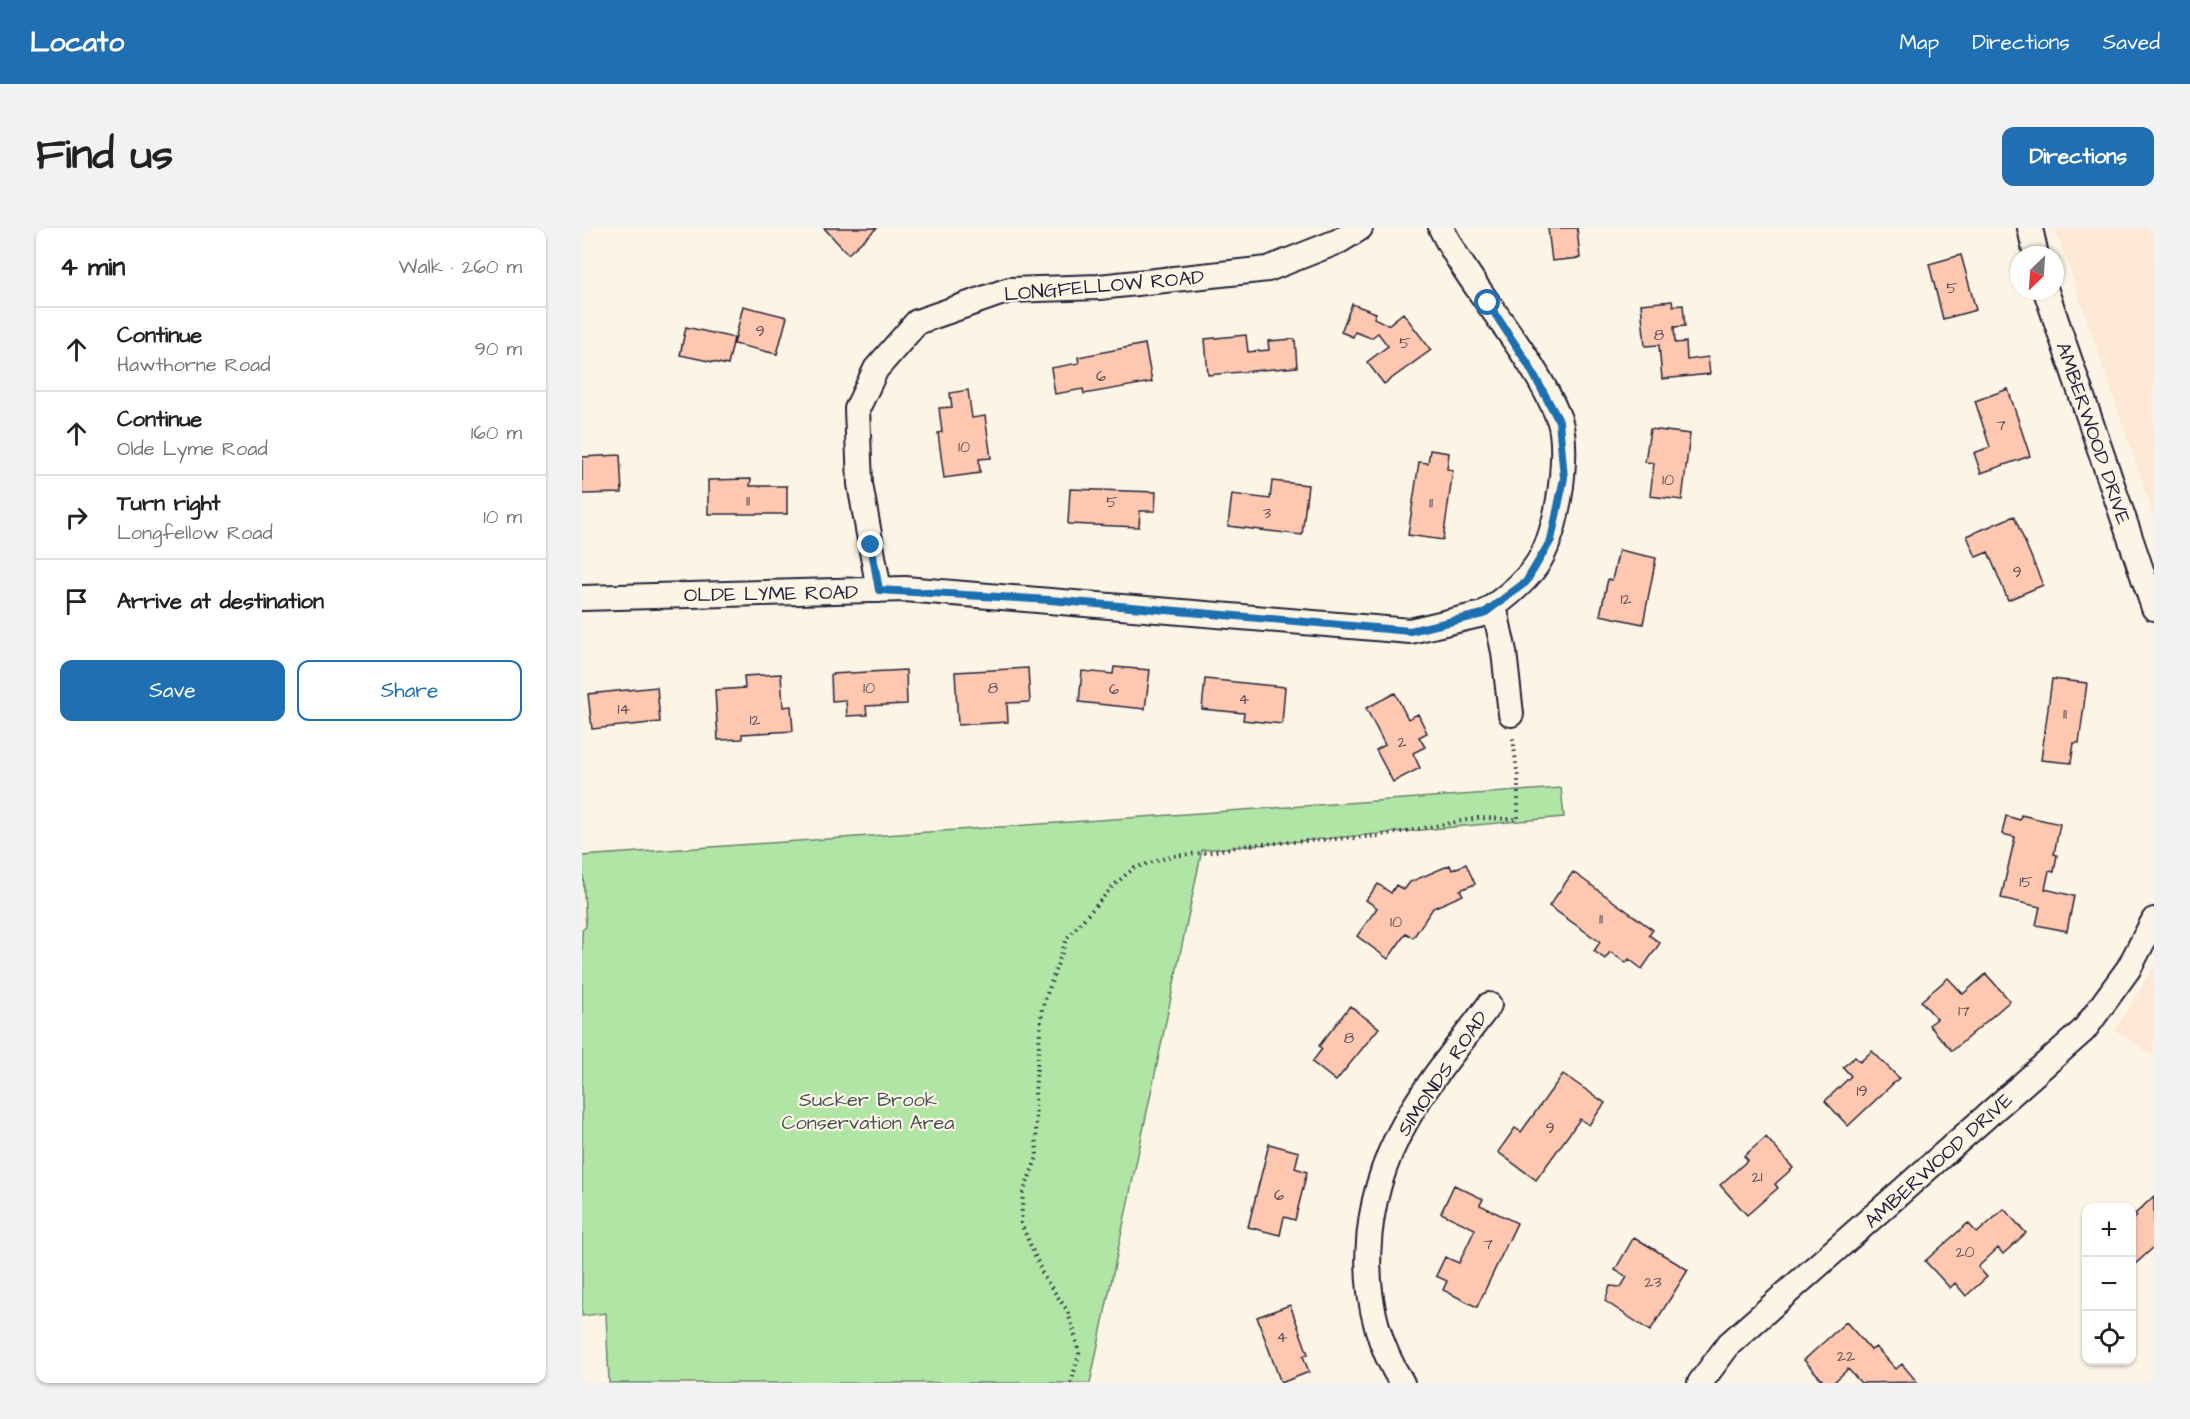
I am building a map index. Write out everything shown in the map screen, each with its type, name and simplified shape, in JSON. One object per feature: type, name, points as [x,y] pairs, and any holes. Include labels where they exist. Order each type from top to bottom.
[{"type":"street","name":"LONGFELLOW ROAD","points":[[879,590],[860,484],[857,409],[876,369],[917,322],[1009,290],[1099,287],[1268,269],[1339,241],[1360,228]]},
{"type":"street","name":"OLDE LYME ROAD","points":[[582,598],[879,590],[1050,600],[1410,631],[1483,614],[1526,582],[1551,540],[1564,478],[1559,421],[1528,364],[1441,228]]},
{"type":"street","points":[[2030,228],[2035,246]]},
{"type":"street","name":"AMBERWOOD DRIVE","points":[[2049,300],[2154,608]]},
{"type":"street","points":[[1494,606],[1504,652],[1511,714]]},
{"type":"street","name":"AMBERWOOD DRIVE","points":[[1700,1383],[1729,1344],[2084,1030],[2129,968],[2154,920]]},
{"type":"street","name":"SIMONDS ROAD","points":[[1402,1383],[1394,1371],[1372,1306],[1368,1272],[1374,1200],[1383,1168],[1406,1120],[1489,1005]]},
{"type":"path","points":[[1071,1383],[1079,1354],[1074,1331],[1067,1310],[1044,1277],[1022,1223],[1023,1193],[1037,1158],[1035,1091],[1042,1008],[1067,938],[1114,885],[1134,868],[1172,856],[1210,852],[1248,844],[1379,836],[1478,818],[1518,819],[1518,779],[1511,714]]},
{"type":"shaded area","points":[[2055,228],[2154,228],[2154,517],[2064,254],[2064,246],[2061,246]]},
{"type":"shaded area","points":[[2154,967],[2154,1057],[2115,1030]]},
{"type":"green space","name":"Sucker Brook Conservation Area","points":[[1561,788],[1564,817],[1202,850],[1090,1383],[609,1383],[606,1313],[582,1316],[582,930],[586,927],[582,856]]},
{"type":"building","points":[[824,228],[877,228],[848,254]]},
{"type":"building","points":[[1548,228],[1577,228],[1580,258],[1552,261]]},
{"type":"building","points":[[1961,255],[1976,310],[1943,319],[1929,264]]},
{"type":"building","points":[[1672,301],[1673,306],[1683,305],[1685,326],[1674,327],[1675,343],[1686,342],[1687,360],[1708,357],[1710,374],[1662,379],[1659,345],[1645,346],[1641,304]]},
{"type":"building","points":[[1352,304],[1376,313],[1374,318],[1388,325],[1403,313],[1431,350],[1384,384],[1367,362],[1388,346],[1378,333],[1371,338],[1355,332],[1353,337],[1341,332]]},
{"type":"building","points":[[743,306],[787,317],[777,354],[734,344]]},
{"type":"building","points":[[686,327],[734,338],[728,365],[680,355]]},
{"type":"building","points":[[1246,335],[1248,352],[1269,350],[1268,341],[1295,339],[1297,367],[1208,375],[1205,339]]},
{"type":"building","points":[[1145,344],[1152,382],[1084,394],[1083,389],[1055,394],[1051,368],[1079,363],[1078,357]]},
{"type":"building","points":[[2008,389],[2030,456],[1981,473],[1974,453],[1990,447],[1975,401]]},
{"type":"building","points":[[968,390],[972,418],[985,416],[991,458],[979,459],[980,473],[944,478],[938,433],[942,432],[939,408],[952,407],[950,393]]},
{"type":"building","points":[[1650,429],[1690,434],[1682,500],[1650,496],[1654,463],[1645,462]]},
{"type":"building","points":[[1430,450],[1449,453],[1447,469],[1453,470],[1443,540],[1408,535],[1419,462],[1428,463]]},
{"type":"building","points":[[620,455],[622,493],[582,494],[582,457]]},
{"type":"building","points":[[751,479],[750,486],[787,486],[787,514],[708,514],[708,480]]},
{"type":"building","points":[[1272,481],[1308,485],[1302,535],[1228,526],[1232,494],[1270,499]]},
{"type":"building","points":[[1070,489],[1156,492],[1155,511],[1140,511],[1139,527],[1068,524]]},
{"type":"building","points":[[2014,516],[2043,585],[2008,600],[1988,552],[1976,557],[1967,536]]},
{"type":"building","points":[[1619,550],[1656,558],[1643,624],[1600,615],[1608,579],[1612,580]]},
{"type":"building","points":[[1114,667],[1150,670],[1145,709],[1079,702],[1082,671],[1113,674]]},
{"type":"building","points":[[1028,668],[1030,702],[1007,703],[1008,722],[958,725],[955,672]]},
{"type":"building","points":[[906,670],[907,704],[866,706],[867,715],[847,716],[846,700],[832,701],[831,674]]},
{"type":"building","points":[[781,674],[783,707],[791,706],[793,731],[742,734],[742,739],[718,740],[715,690],[745,688],[744,676]]},
{"type":"building","points":[[1205,679],[1285,687],[1282,724],[1243,720],[1244,713],[1202,709]]},
{"type":"building","points":[[2052,679],[2087,683],[2079,743],[2074,743],[2071,763],[2041,760]]},
{"type":"building","points":[[657,687],[660,722],[592,729],[588,694]]},
{"type":"building","points":[[1395,693],[1408,719],[1418,714],[1427,733],[1419,737],[1425,747],[1413,753],[1420,768],[1393,782],[1376,750],[1385,745],[1366,708]]},
{"type":"building","points":[[2021,815],[2060,824],[2054,854],[2057,855],[2054,872],[2049,871],[2045,889],[2074,896],[2067,931],[2036,925],[2040,907],[2001,898],[2015,837],[2002,834],[2006,816],[2020,820]]},
{"type":"building","points":[[1466,864],[1475,884],[1460,890],[1463,895],[1433,908],[1413,938],[1406,933],[1388,959],[1357,936],[1377,908],[1366,900],[1378,884],[1391,893],[1396,885],[1404,890],[1410,882],[1450,865],[1452,870]]},
{"type":"building","points":[[1573,872],[1653,930],[1649,935],[1660,943],[1642,969],[1629,959],[1626,963],[1610,952],[1605,959],[1594,951],[1600,942],[1549,906]]},
{"type":"building","points":[[1986,974],[2010,1001],[1952,1051],[1929,1025],[1937,1019],[1921,1001],[1948,978],[1963,994]]},
{"type":"building","points":[[1350,1006],[1379,1028],[1336,1081],[1312,1062],[1322,1049],[1319,1046]]},
{"type":"building","points":[[1872,1051],[1899,1078],[1848,1126],[1825,1101],[1851,1076],[1843,1067],[1855,1057],[1860,1062]]},
{"type":"building","points":[[1563,1074],[1605,1103],[1589,1125],[1580,1119],[1536,1180],[1498,1152],[1515,1128],[1521,1132]]},
{"type":"building","points":[[1766,1137],[1793,1168],[1775,1184],[1778,1188],[1747,1215],[1720,1185],[1748,1160],[1744,1156]]},
{"type":"building","points":[[1269,1144],[1299,1152],[1295,1168],[1307,1172],[1295,1220],[1284,1217],[1280,1235],[1248,1227]]},
{"type":"building","points":[[1454,1185],[1483,1199],[1480,1205],[1517,1223],[1477,1307],[1443,1290],[1447,1281],[1436,1276],[1445,1257],[1459,1263],[1475,1229],[1441,1213]]},
{"type":"building","points":[[2154,1196],[2154,1247],[2136,1263],[2137,1216],[2136,1213]]},
{"type":"building","points":[[2004,1209],[2026,1233],[2003,1254],[1998,1248],[1978,1267],[1987,1277],[1966,1296],[1955,1283],[1950,1288],[1925,1261],[1968,1223],[1977,1233]]},
{"type":"building","points":[[1634,1237],[1688,1270],[1650,1331],[1605,1301],[1610,1286],[1621,1287],[1627,1277],[1615,1270]]},
{"type":"building","points":[[1290,1305],[1308,1354],[1303,1356],[1309,1372],[1281,1383],[1257,1317]]},
{"type":"building","points":[[1846,1322],[1871,1350],[1876,1347],[1896,1369],[1902,1364],[1917,1382],[1861,1383],[1848,1369],[1833,1383],[1825,1383],[1804,1360]]},
{"type":"route","points":[[871,545],[879,590],[904,589],[1050,600],[1410,631],[1483,614],[1526,582],[1551,540],[1564,478],[1559,421],[1528,364],[1488,303]]}]
